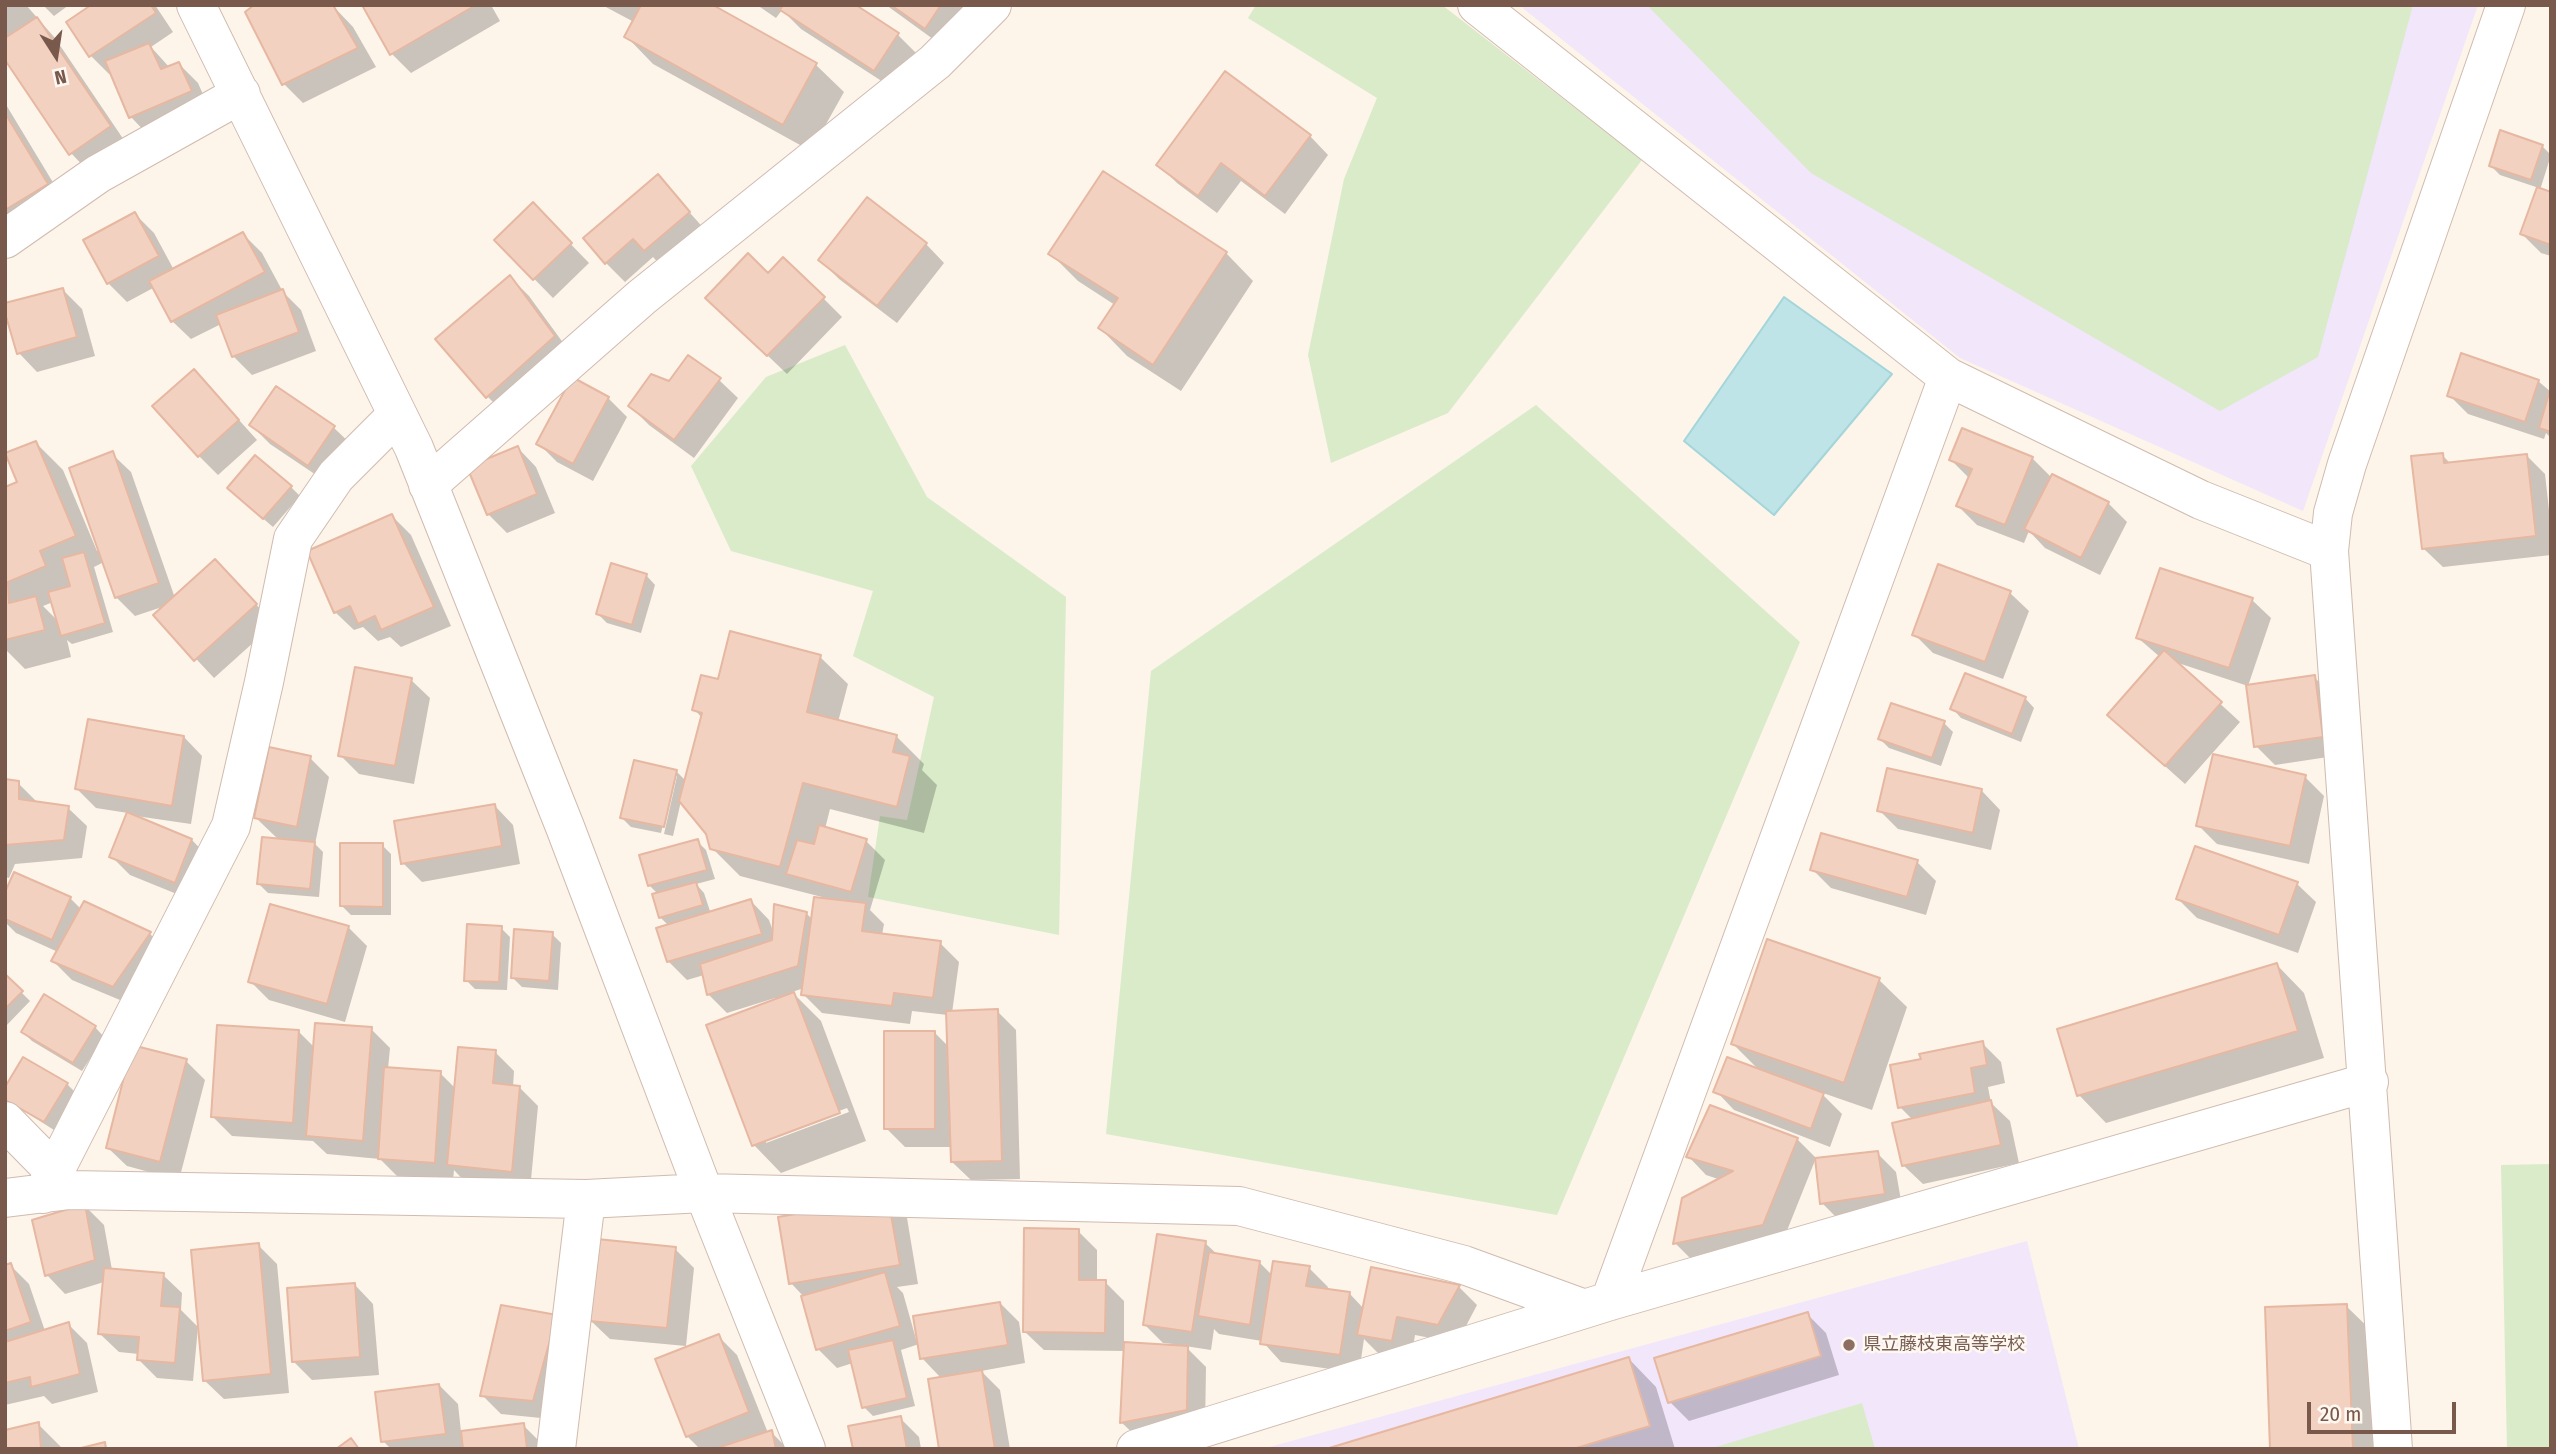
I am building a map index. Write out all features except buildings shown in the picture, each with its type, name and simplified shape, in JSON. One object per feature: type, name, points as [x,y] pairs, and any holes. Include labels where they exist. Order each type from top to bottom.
[{"type":"street","points":[[196,5],[414,448],[565,827],[704,1193],[806,1449]]},
{"type":"street","points":[[428,485],[642,297],[935,62],[992,5]]},
{"type":"street","points":[[1477,5],[1948,377],[2201,500],[2329,551]]},
{"type":"street","points":[[2393,1449],[2369,1082],[2329,551],[2333,513],[2347,464],[2506,5]]},
{"type":"street","points":[[5,239],[99,174],[241,94]]},
{"type":"street","points":[[1598,1305],[1948,377]]},
{"type":"street","points":[[5,1198],[49,1183],[231,826],[293,539],[336,476],[397,415]]},
{"type":"street","points":[[1136,1449],[1598,1305],[2369,1082]]},
{"type":"street","points":[[5,1121],[49,1183],[70,1190],[586,1199],[704,1193],[1239,1206],[1464,1265],[1598,1305]]},
{"type":"street","points":[[556,1449],[586,1199]]},
{"type":"shaded area","points":[[1519,5],[2478,5],[2303,511],[1960,358]]},
{"type":"shaded area","name":"県立藤枝東高等学校","points":[[2027,1241],[2079,1449],[1262,1449]]},
{"type":"green space","points":[[1256,5],[1442,5],[1642,160],[1448,413],[1331,463],[1308,355],[1344,179],[1377,98],[1248,18]]},
{"type":"green space","points":[[1647,5],[2413,5],[2318,357],[2220,411],[1811,173]]},
{"type":"green space","points":[[845,345],[927,497],[1066,597],[1059,935],[868,897],[880,816],[907,820],[934,697],[853,656],[873,591],[731,551],[691,466],[766,377]]},
{"type":"green space","points":[[1536,405],[1800,642],[1557,1215],[1106,1134],[1151,671]]},
{"type":"green space","points":[[2551,1164],[2551,1449],[2507,1449],[2501,1165]]},
{"type":"green space","points":[[1862,1403],[1875,1449],[1709,1449]]},
{"type":"water","points":[[1784,297],[1892,374],[1774,515],[1684,441]]},
{"type":"place","name":"県立藤枝東高等学校","points":[[1849,1345]]}]
